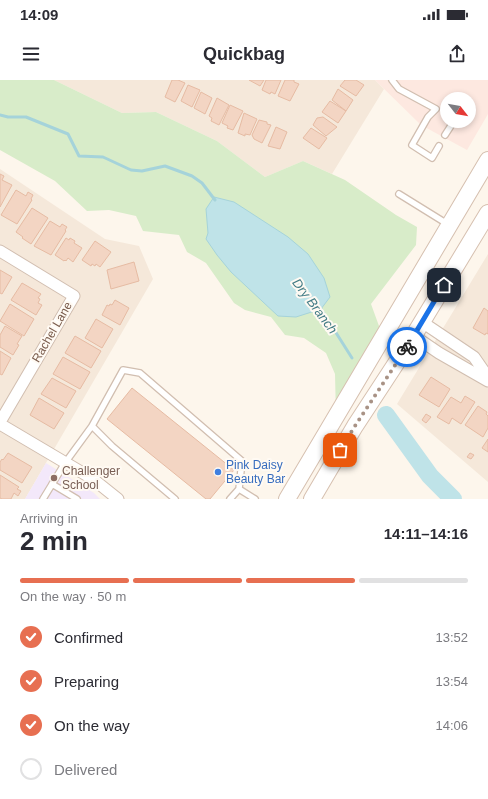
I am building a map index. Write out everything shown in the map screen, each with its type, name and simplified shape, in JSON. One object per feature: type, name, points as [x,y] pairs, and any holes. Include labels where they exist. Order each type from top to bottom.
[{"type":"main road","points":[[287,499],[488,160]]},
{"type":"main road","points":[[312,499],[355,426],[418,329],[488,213]]},
{"type":"main road","points":[[418,329],[407,314],[448,244],[449,225]]},
{"type":"street","name":"Rachel Lane","points":[[0,251],[74,296],[0,423]]},
{"type":"street","points":[[418,329],[474,357],[488,377]]},
{"type":"street","points":[[418,329],[439,353],[488,381]]},
{"type":"street","points":[[0,423],[93,479],[118,499]]},
{"type":"lane","points":[[392,80],[400,89],[436,109],[428,117],[412,145],[432,158],[439,146]]},
{"type":"lane","points":[[445,135],[450,128]]},
{"type":"lane","points":[[399,194],[449,225]]},
{"type":"lane","points":[[43,499],[65,463],[92,426],[123,370],[140,373],[242,462],[239,489],[230,499]]},
{"type":"lane","points":[[92,426],[112,446],[175,499]]},
{"type":"lane","points":[[52,484],[77,499]]},
{"type":"lane","points":[[239,489],[254,499]]},
{"type":"shaded area","points":[[54,80],[375,80],[384,89],[332,174],[303,161],[265,177],[217,141],[156,112],[122,113]]},
{"type":"shaded area","points":[[375,80],[488,80],[488,114],[467,150],[421,125]]},
{"type":"shaded area","points":[[0,169],[105,239],[139,246],[153,279],[25,499],[0,499]]},
{"type":"shaded area","points":[[488,254],[488,482],[397,404]]},
{"type":"shaded area","name":"Challenger School","points":[[46,463],[94,493],[100,499],[25,499]]},
{"type":"green space","points":[[0,80],[54,80],[122,113],[156,112],[217,141],[265,177],[303,161],[345,180],[396,215],[417,227],[416,245],[371,304],[379,326],[380,349],[336,417],[335,374],[326,353],[304,338],[285,335],[271,317],[245,310],[234,303],[206,263],[187,252],[179,235],[143,231],[136,216],[109,210],[87,211],[55,181],[0,150]]},
{"type":"water","points":[[214,197],[234,202],[288,237],[308,254],[324,278],[330,297],[321,309],[296,317],[278,316],[231,272],[206,239],[208,233],[206,209]]},
{"type":"building","points":[[172,80],[178,80],[185,83],[175,102],[165,97]]},
{"type":"building","points":[[249,80],[264,80],[260,86]]},
{"type":"building","points":[[266,80],[281,80],[275,94],[271,92],[270,94],[262,90]]},
{"type":"building","points":[[285,80],[294,80],[294,82],[299,84],[290,101],[278,96]]},
{"type":"building","points":[[345,80],[356,80],[364,85],[356,96],[340,86]]},
{"type":"building","points":[[188,85],[200,90],[192,107],[181,101]]},
{"type":"building","points":[[338,89],[353,100],[346,111],[332,100]]},
{"type":"building","points":[[201,92],[212,98],[205,114],[194,108]]},
{"type":"building","points":[[217,98],[229,105],[219,125],[211,121],[212,118],[209,116]]},
{"type":"building","points":[[330,101],[346,111],[338,123],[322,112]]},
{"type":"building","points":[[230,105],[243,111],[233,130],[227,128],[228,126],[222,123]]},
{"type":"building","points":[[244,113],[257,119],[250,135],[245,134],[245,136],[238,133]]},
{"type":"building","points":[[323,117],[337,127],[326,136],[313,125],[317,118]]},
{"type":"building","points":[[259,120],[267,122],[267,124],[271,125],[262,143],[254,139],[252,135]]},
{"type":"building","points":[[276,127],[287,132],[280,149],[268,146]]},
{"type":"building","points":[[311,128],[327,138],[319,149],[303,138]]},
{"type":"building","points":[[0,174],[4,176],[2,180],[12,185],[0,207]]},
{"type":"building","points":[[16,190],[26,196],[28,192],[33,195],[32,200],[17,224],[1,215]]},
{"type":"building","points":[[32,208],[48,218],[31,244],[16,232]]},
{"type":"building","points":[[50,221],[60,227],[62,224],[67,227],[51,255],[34,246]]},
{"type":"building","points":[[66,238],[69,240],[70,238],[75,241],[74,243],[82,248],[73,262],[68,258],[64,261],[55,255]]},
{"type":"building","points":[[95,241],[111,252],[100,267],[96,264],[95,266],[92,264],[91,266],[82,260]]},
{"type":"building","points":[[134,262],[139,281],[111,289],[107,270]]},
{"type":"building","points":[[0,270],[12,277],[2,294],[0,293]]},
{"type":"building","points":[[22,283],[41,294],[38,298],[40,299],[38,303],[42,305],[36,315],[11,300]]},
{"type":"building","points":[[115,300],[129,308],[120,325],[102,315],[107,305],[112,305]]},
{"type":"building","points":[[10,304],[34,319],[24,336],[0,321]]},
{"type":"building","points":[[484,308],[488,311],[488,334],[486,333],[485,335],[473,328]]},
{"type":"building","points":[[96,319],[113,329],[102,348],[85,338]]},
{"type":"building","points":[[5,326],[22,336],[13,355],[0,347],[0,335]]},
{"type":"building","points":[[75,336],[101,351],[91,368],[65,353]]},
{"type":"building","points":[[0,351],[11,358],[2,375],[0,374]]},
{"type":"building","points":[[63,357],[90,372],[80,389],[53,374]]},
{"type":"building","points":[[431,377],[450,389],[439,407],[419,395]]},
{"type":"building","points":[[52,378],[76,391],[66,408],[41,394]]},
{"type":"building","points":[[132,388],[234,470],[210,499],[206,499],[107,419]]},
{"type":"building","points":[[465,396],[475,402],[461,424],[452,418],[449,424],[437,417],[451,397],[461,403]]},
{"type":"building","points":[[39,398],[64,413],[54,429],[30,415]]},
{"type":"building","points":[[478,406],[487,412],[486,414],[488,416],[488,428],[483,437],[465,425]]},
{"type":"building","points":[[426,414],[431,417],[426,423],[422,420]]},
{"type":"building","points":[[488,439],[488,452],[482,448]]},
{"type":"building","points":[[8,453],[32,467],[22,483],[0,470],[0,462]]},
{"type":"building","points":[[470,453],[474,455],[471,459],[467,457]]},
{"type":"building","points":[[0,475],[19,487],[17,489],[21,491],[18,496],[14,493],[11,499],[0,498]]},
{"type":"waterway","name":"Dry Branch","points":[[0,115],[8,117],[26,117],[68,134],[79,156],[103,157],[131,170],[142,171],[165,166],[192,176],[202,183],[215,200]]},
{"type":"waterway","name":"Dry Branch","points":[[319,308],[352,358]]},
{"type":"waterway","name":"Dry Branch","points":[[386,415],[430,476],[453,499]]},
{"type":"way so far","points":[[340,450],[407,347]]},
{"type":"place","name":"Pink Daisy Beauty Bar","points":[[218,472]]},
{"type":"place","name":"Challenger School","points":[[54,478]]},
{"type":"route","points":[[407,347],[444,285]]}]
